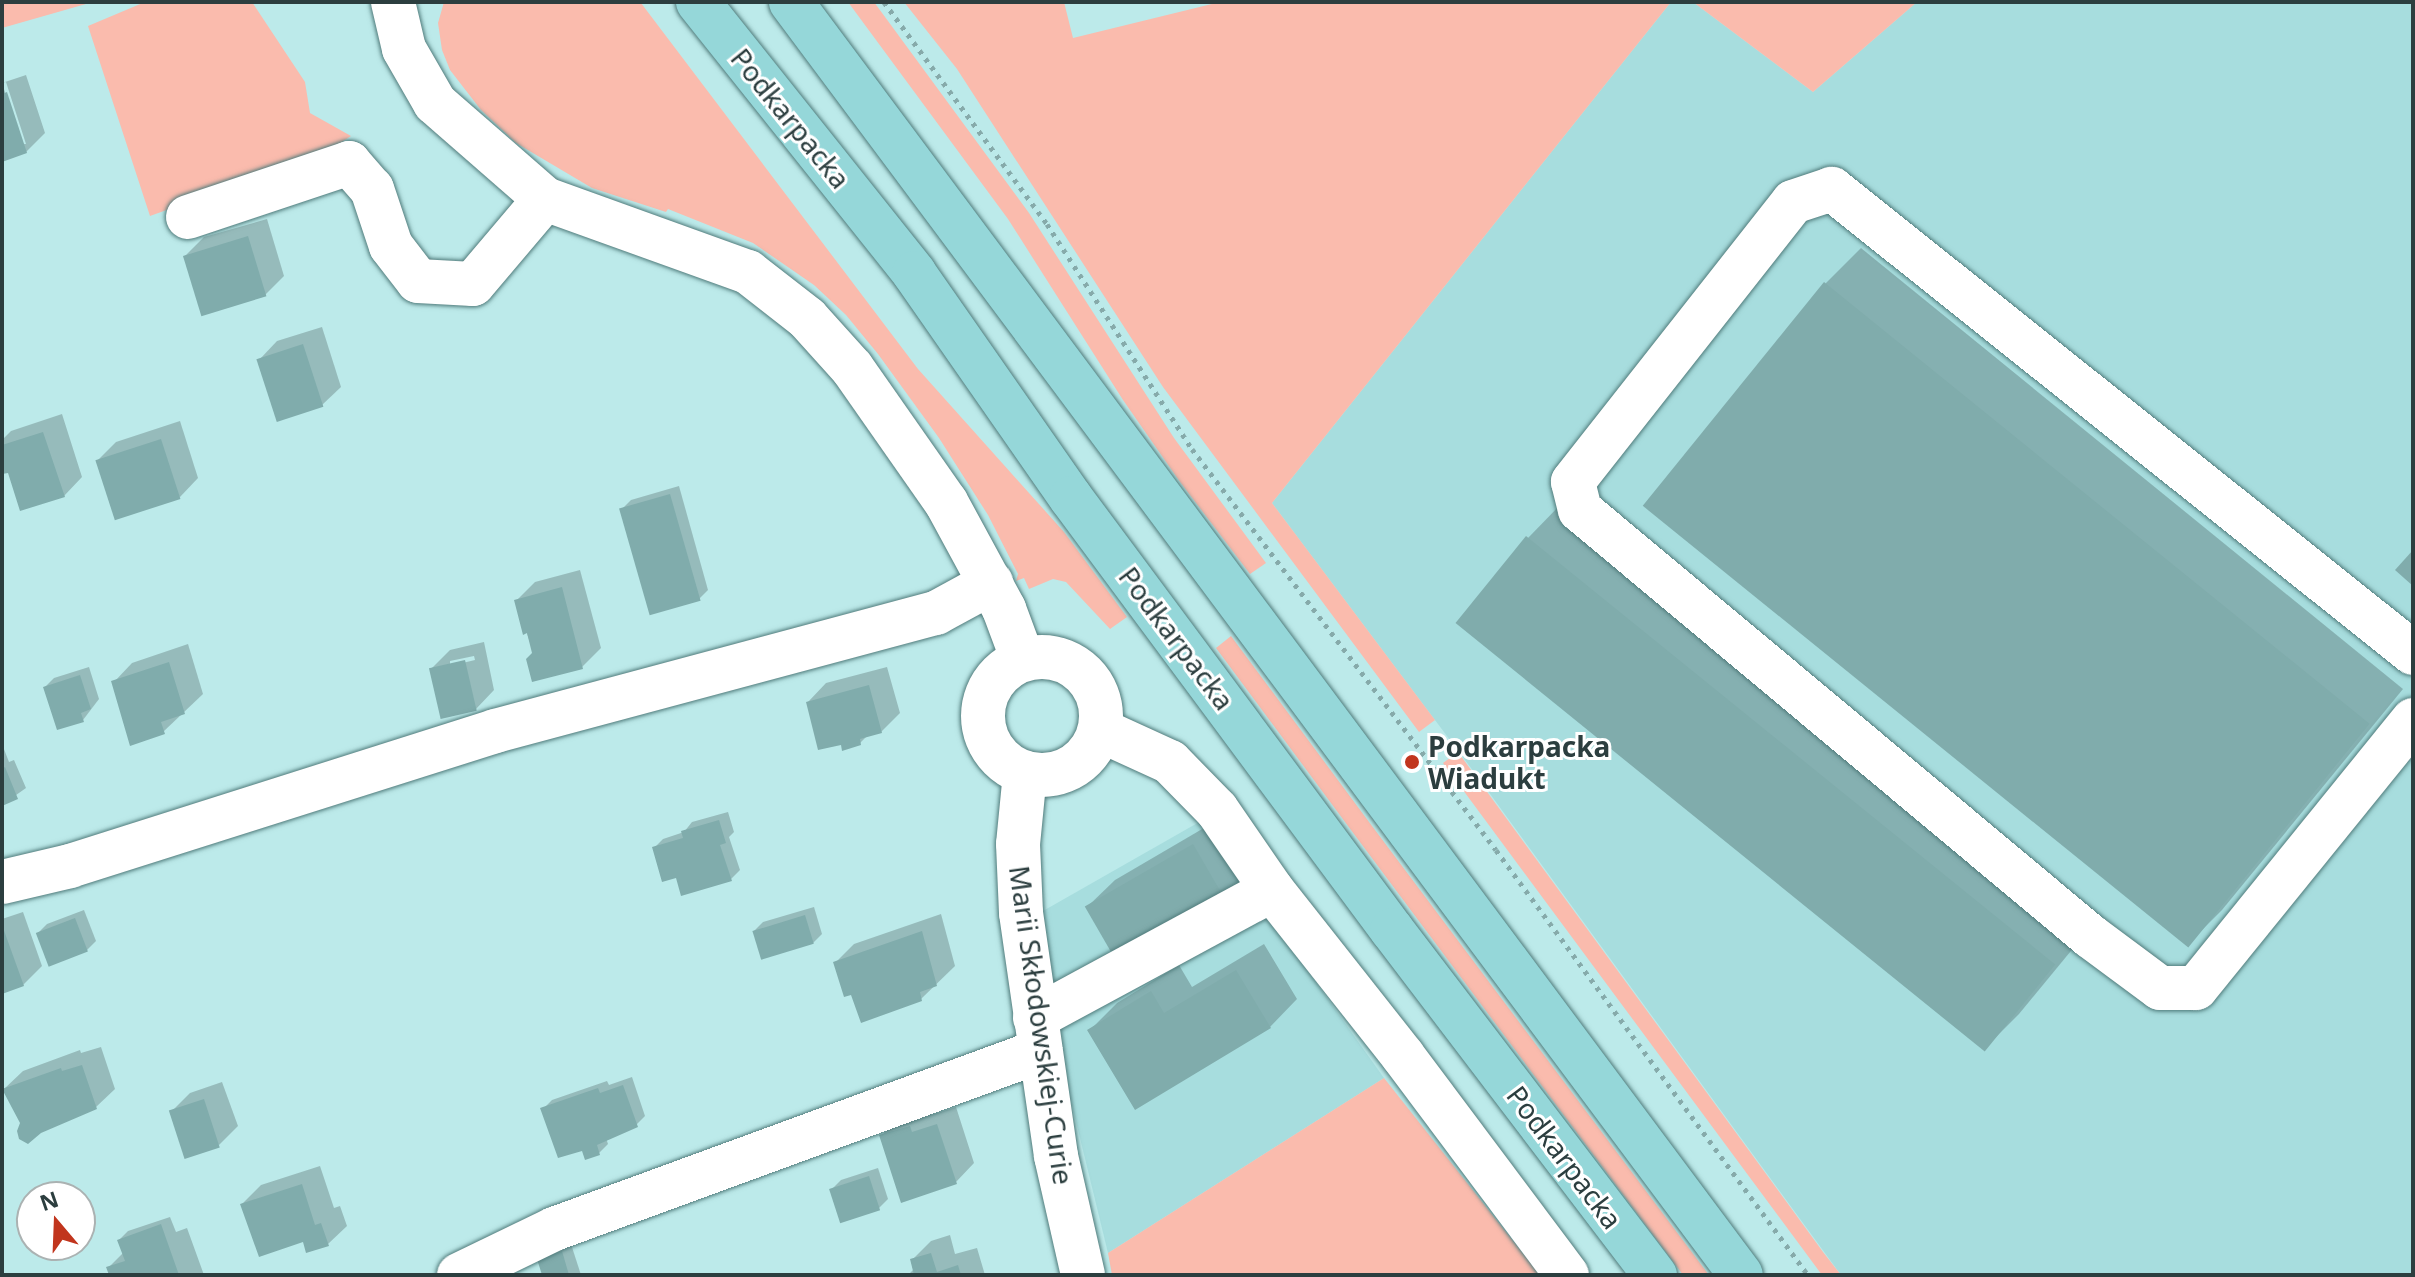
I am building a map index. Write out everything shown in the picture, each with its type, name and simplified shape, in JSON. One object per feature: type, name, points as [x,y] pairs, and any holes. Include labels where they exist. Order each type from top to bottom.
[{"type":"main road","name":"Podkarpacka","points":[[698,2],[914,273],[1071,498],[1392,930],[1655,1275]]},
{"type":"main road","points":[[795,5],[1741,1275]]},
{"type":"street","points":[[393,2],[404,49],[435,103],[545,199],[748,272],[807,318],[852,368],[946,502],[991,583],[1023,660]]},
{"type":"street","points":[[188,217],[349,163],[372,189],[391,246],[418,281],[473,284],[545,199]]},
{"type":"street","points":[[2413,653],[1832,189],[1793,202],[1573,482],[1580,510],[2090,936],[2160,988],[2196,988],[2413,720]]},
{"type":"street","points":[[2,882],[70,866],[495,731],[936,613],[991,583]]},
{"type":"street","points":[[1041,656],[1059,659],[1088,679],[1101,712],[1100,730],[1092,748],[1071,767],[1044,776],[1025,773],[1007,765],[994,752],[985,736],[982,717],[993,682],[1006,668],[1041,656]]},
{"type":"street","points":[[1100,730],[1170,762],[1217,810],[1272,890],[1403,1056],[1567,1275]]},
{"type":"street","name":"Marii Skłodowskiej-Curie","points":[[1025,773],[1018,844],[1021,913],[1056,1156],[1083,1275]]},
{"type":"street","points":[[459,1275],[554,1229],[1038,1034],[1272,890]]},
{"type":"path","points":[[884,2],[1047,224],[1192,449],[1487,838],[1808,1275]]},
{"type":"shaded area","points":[[2,2],[93,2],[2,28]]},
{"type":"shaded area","points":[[145,2],[252,2],[305,82],[310,113],[351,136],[325,153],[150,216],[88,26]]},
{"type":"shaded area","points":[[444,2],[641,3],[918,369],[1064,532],[1127,617],[1110,629],[1066,582],[1053,579],[1029,589],[1024,578],[1016,581],[1018,574],[988,515],[939,438],[878,354],[846,315],[814,285],[753,243],[668,209],[666,212],[592,188],[516,143],[481,110],[450,70],[442,50],[438,23]]},
{"type":"shaded area","points":[[848,2],[874,2],[1029,213],[1174,438],[1266,563],[1250,574],[1180,482],[1123,400],[1008,219]]},
{"type":"shaded area","points":[[904,2],[1064,2],[1073,38],[1220,2],[1671,2],[1272,503],[1435,720],[1419,732],[1163,387],[957,69]]},
{"type":"shaded area","points":[[1671,2],[1693,2],[1813,92],[1917,2],[2413,2],[2413,1275],[1841,1275],[1477,776],[1272,503]]},
{"type":"shaded area","points":[[1693,2],[1917,2],[1813,92]]},
{"type":"shaded area","points":[[1231,636],[1709,1275],[1683,1275],[1216,648]]},
{"type":"shaded area","points":[[1458,752],[1841,1275],[1822,1275],[1443,763]]},
{"type":"shaded area","points":[[1201,821],[1384,1078],[1108,1253],[1061,1060],[1043,911]]},
{"type":"shaded area","points":[[1384,1078],[1540,1275],[1112,1275],[1108,1253]]},
{"type":"building","points":[[7,92],[27,153],[2,162],[2,94]]},
{"type":"building","points":[[248,236],[266,296],[201,316],[183,256]]},
{"type":"building","points":[[1824,282],[2370,724],[2188,948],[1643,506]]},
{"type":"building","points":[[303,344],[323,407],[277,422],[256,359]]},
{"type":"building","points":[[43,432],[65,497],[20,511],[8,473],[2,474],[2,445]]},
{"type":"building","points":[[161,439],[180,499],[115,520],[95,460]]},
{"type":"building","points":[[670,494],[701,601],[650,615],[619,509]]},
{"type":"building","points":[[1526,536],[2055,965],[1985,1052],[1456,623]]},
{"type":"building","points":[[2413,550],[2413,586],[2395,570]]},
{"type":"building","points":[[562,587],[583,669],[532,682],[526,659],[532,653],[527,633],[523,635],[514,600]]},
{"type":"building","points":[[465,660],[477,711],[441,719],[429,668]]},
{"type":"building","points":[[169,662],[185,714],[161,722],[165,734],[130,746],[111,681]]},
{"type":"building","points":[[80,675],[91,709],[81,713],[84,722],[57,730],[43,687]]},
{"type":"building","points":[[869,685],[882,733],[860,739],[861,745],[842,751],[841,745],[818,750],[806,702]]},
{"type":"building","points":[[5,767],[18,799],[2,806],[2,769]]},
{"type":"building","points":[[719,820],[726,843],[720,845],[732,881],[681,896],[676,878],[662,882],[652,847],[683,838],[681,831]]},
{"type":"building","points":[[1193,844],[1229,906],[1121,969],[1085,907]]},
{"type":"building","points":[[805,915],[814,944],[761,960],[752,931]]},
{"type":"building","points":[[75,918],[88,952],[49,967],[36,933]]},
{"type":"building","points":[[2,925],[24,986],[2,994]]},
{"type":"building","points":[[922,931],[937,986],[920,992],[922,1001],[861,1023],[851,995],[844,997],[833,962]]},
{"type":"building","points":[[1236,970],[1271,1028],[1135,1110],[1087,1030],[1151,991],[1164,1013]]},
{"type":"building","points":[[82,1065],[97,1109],[41,1133],[28,1144],[19,1139],[17,1131],[20,1123],[2,1089],[61,1068],[62,1071]]},
{"type":"building","points":[[623,1085],[638,1127],[597,1145],[600,1155],[585,1160],[582,1151],[558,1158],[540,1108],[598,1088],[600,1093]]},
{"type":"building","points":[[204,1099],[220,1148],[185,1159],[169,1110]]},
{"type":"building","points":[[937,1124],[957,1184],[901,1203],[879,1135],[910,1126],[912,1132]]},
{"type":"building","points":[[869,1176],[880,1210],[840,1223],[829,1189]]},
{"type":"building","points":[[302,1184],[315,1225],[321,1223],[329,1246],[306,1253],[303,1242],[259,1257],[240,1204]]},
{"type":"building","points":[[161,1224],[179,1275],[109,1275],[106,1267],[125,1261],[117,1240]]},
{"type":"building","points":[[562,1251],[569,1275],[542,1275],[537,1259]]},
{"type":"building","points":[[931,1253],[937,1272],[958,1265],[961,1275],[914,1275],[910,1259]]},
{"type":"place","name":"Podkarpacka Wiadukt","points":[[1412,762]]}]
